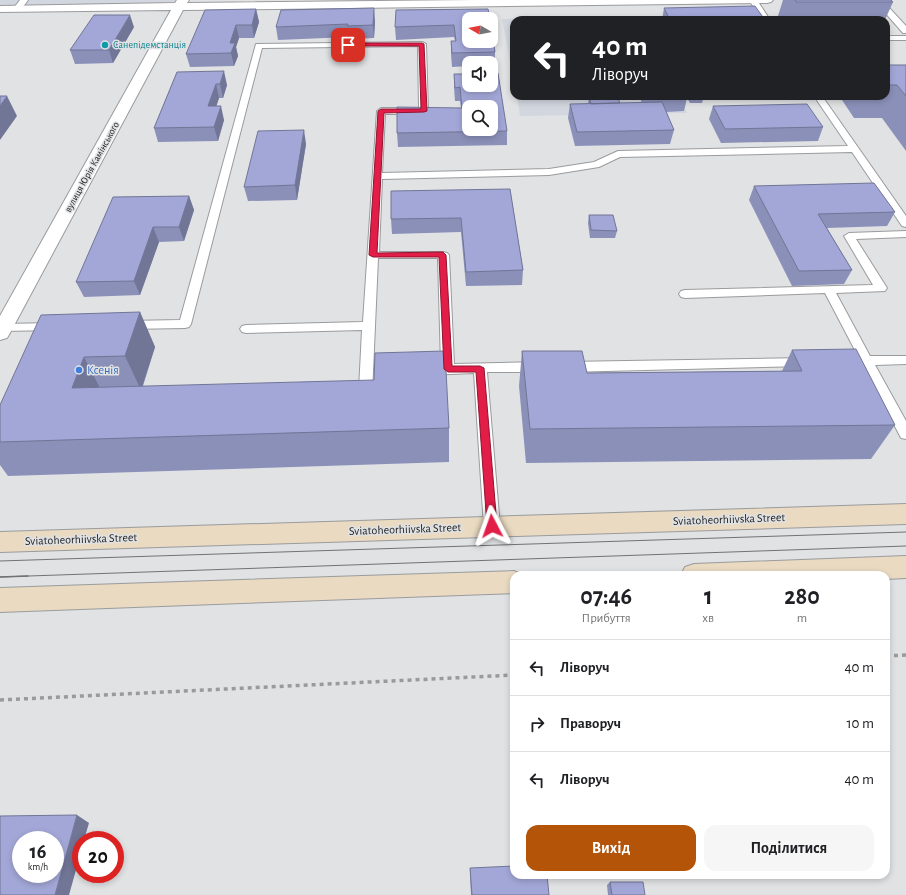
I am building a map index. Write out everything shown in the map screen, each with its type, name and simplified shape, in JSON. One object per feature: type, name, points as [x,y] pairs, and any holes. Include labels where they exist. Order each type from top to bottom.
[{"type":"main road","name":"Sviatoheorhiivska Street","points":[[0,542],[906,514]]},
{"type":"main road","points":[[800,571],[906,567]]},
{"type":"main road","points":[[0,600],[510,582]]},
{"type":"street","points":[[0,9],[21,4],[767,0]]},
{"type":"street","name":"вулиця Юрія Камінського","points":[[1,330],[182,3]]},
{"type":"lane","points":[[752,0],[763,16]]},
{"type":"lane","points":[[878,0],[906,31]]},
{"type":"lane","points":[[890,38],[906,38]]},
{"type":"lane","points":[[114,326],[186,324],[259,46],[422,44],[424,111],[381,111],[365,394],[350,395]]},
{"type":"lane","points":[[821,100],[906,224]]},
{"type":"lane","points":[[378,176],[549,172],[596,165],[618,154],[855,149]]},
{"type":"lane","points":[[685,294],[881,288],[849,236],[906,234]]},
{"type":"lane","points":[[373,255],[443,255],[448,369]]},
{"type":"lane","points":[[828,290],[906,434]]},
{"type":"lane","points":[[246,329],[369,326]]},
{"type":"lane","points":[[1,330],[66,327]]},
{"type":"lane","points":[[835,361],[906,360]]},
{"type":"lane","points":[[411,370],[819,362]]},
{"type":"lane","points":[[480,368],[492,526]]},
{"type":"lane","points":[[367,371],[382,370]]},
{"type":"path","points":[[890,656],[906,655]]},
{"type":"path","points":[[0,700],[510,675]]},
{"type":"shaded area","points":[[0,0],[183,0],[180,7],[0,9]]},
{"type":"shaded area","points":[[502,19],[510,19],[510,61]]},
{"type":"shaded area","points":[[518,100],[681,100],[687,113],[520,116]]},
{"type":"building","points":[[795,0],[891,0],[893,2],[796,2]]},
{"type":"building","points":[[755,6],[762,16],[668,16],[664,8]]},
{"type":"building","points":[[374,8],[373,25],[347,26],[348,24],[276,27],[281,10]]},
{"type":"building","points":[[256,9],[252,25],[236,25],[230,43],[235,43],[231,53],[186,54],[205,10]]},
{"type":"building","points":[[488,9],[489,12],[462,12],[462,48],[494,48],[495,52],[452,53],[451,41],[456,41],[454,25],[395,27],[396,10]]},
{"type":"building","points":[[94,15],[130,15],[109,50],[70,50]]},
{"type":"building","points":[[890,65],[906,65],[906,96],[897,85],[890,85]]},
{"type":"building","points":[[224,71],[220,84],[216,84],[208,106],[221,106],[214,127],[154,128],[177,72]]},
{"type":"building","points":[[498,73],[507,131],[498,131],[498,100],[462,100],[462,108],[460,87],[455,88],[454,74],[462,74],[462,92],[498,92]]},
{"type":"building","points":[[0,96],[7,96],[0,106]]},
{"type":"building","points":[[590,100],[619,100],[620,103],[591,104]]},
{"type":"building","points":[[662,102],[674,130],[577,132],[570,104]]},
{"type":"building","points":[[807,104],[823,127],[725,129],[713,106]]},
{"type":"building","points":[[397,107],[462,108],[462,132],[397,133]]},
{"type":"building","points":[[304,130],[295,185],[244,187],[258,131]]},
{"type":"building","points":[[874,183],[895,212],[818,214],[852,270],[799,271],[754,186]]},
{"type":"building","points":[[510,189],[523,270],[466,272],[461,218],[391,219],[391,191]]},
{"type":"building","points":[[189,196],[179,227],[153,227],[134,281],[76,282],[113,197]]},
{"type":"building","points":[[589,215],[613,215],[617,231],[591,230]]},
{"type":"building","points":[[140,312],[125,356],[84,357],[72,388],[374,380],[375,353],[445,351],[449,428],[0,442],[0,405],[41,315]]},
{"type":"building","points":[[856,349],[895,425],[530,429],[522,351],[582,351],[587,373],[802,371],[792,350]]},
{"type":"building","points":[[77,815],[64,862],[64,831],[12,831],[12,883],[58,883],[55,895],[0,895],[0,816]]},
{"type":"building","points":[[510,866],[510,879],[547,879],[549,895],[472,895],[470,868]]},
{"type":"building","points":[[610,882],[643,882],[645,895],[612,895]]},
{"type":"tram line","points":[[0,561],[906,532]]},
{"type":"tram line","points":[[28,576],[0,577],[906,546]]},
{"type":"place","name":"Санепідемстанція","points":[[105,45]]},
{"type":"place","name":"Ксенія","points":[[79,370]]},
{"type":"route","points":[[348,45],[422,44],[424,111],[381,111],[373,255],[443,255],[448,369],[480,368],[492,526]]}]
